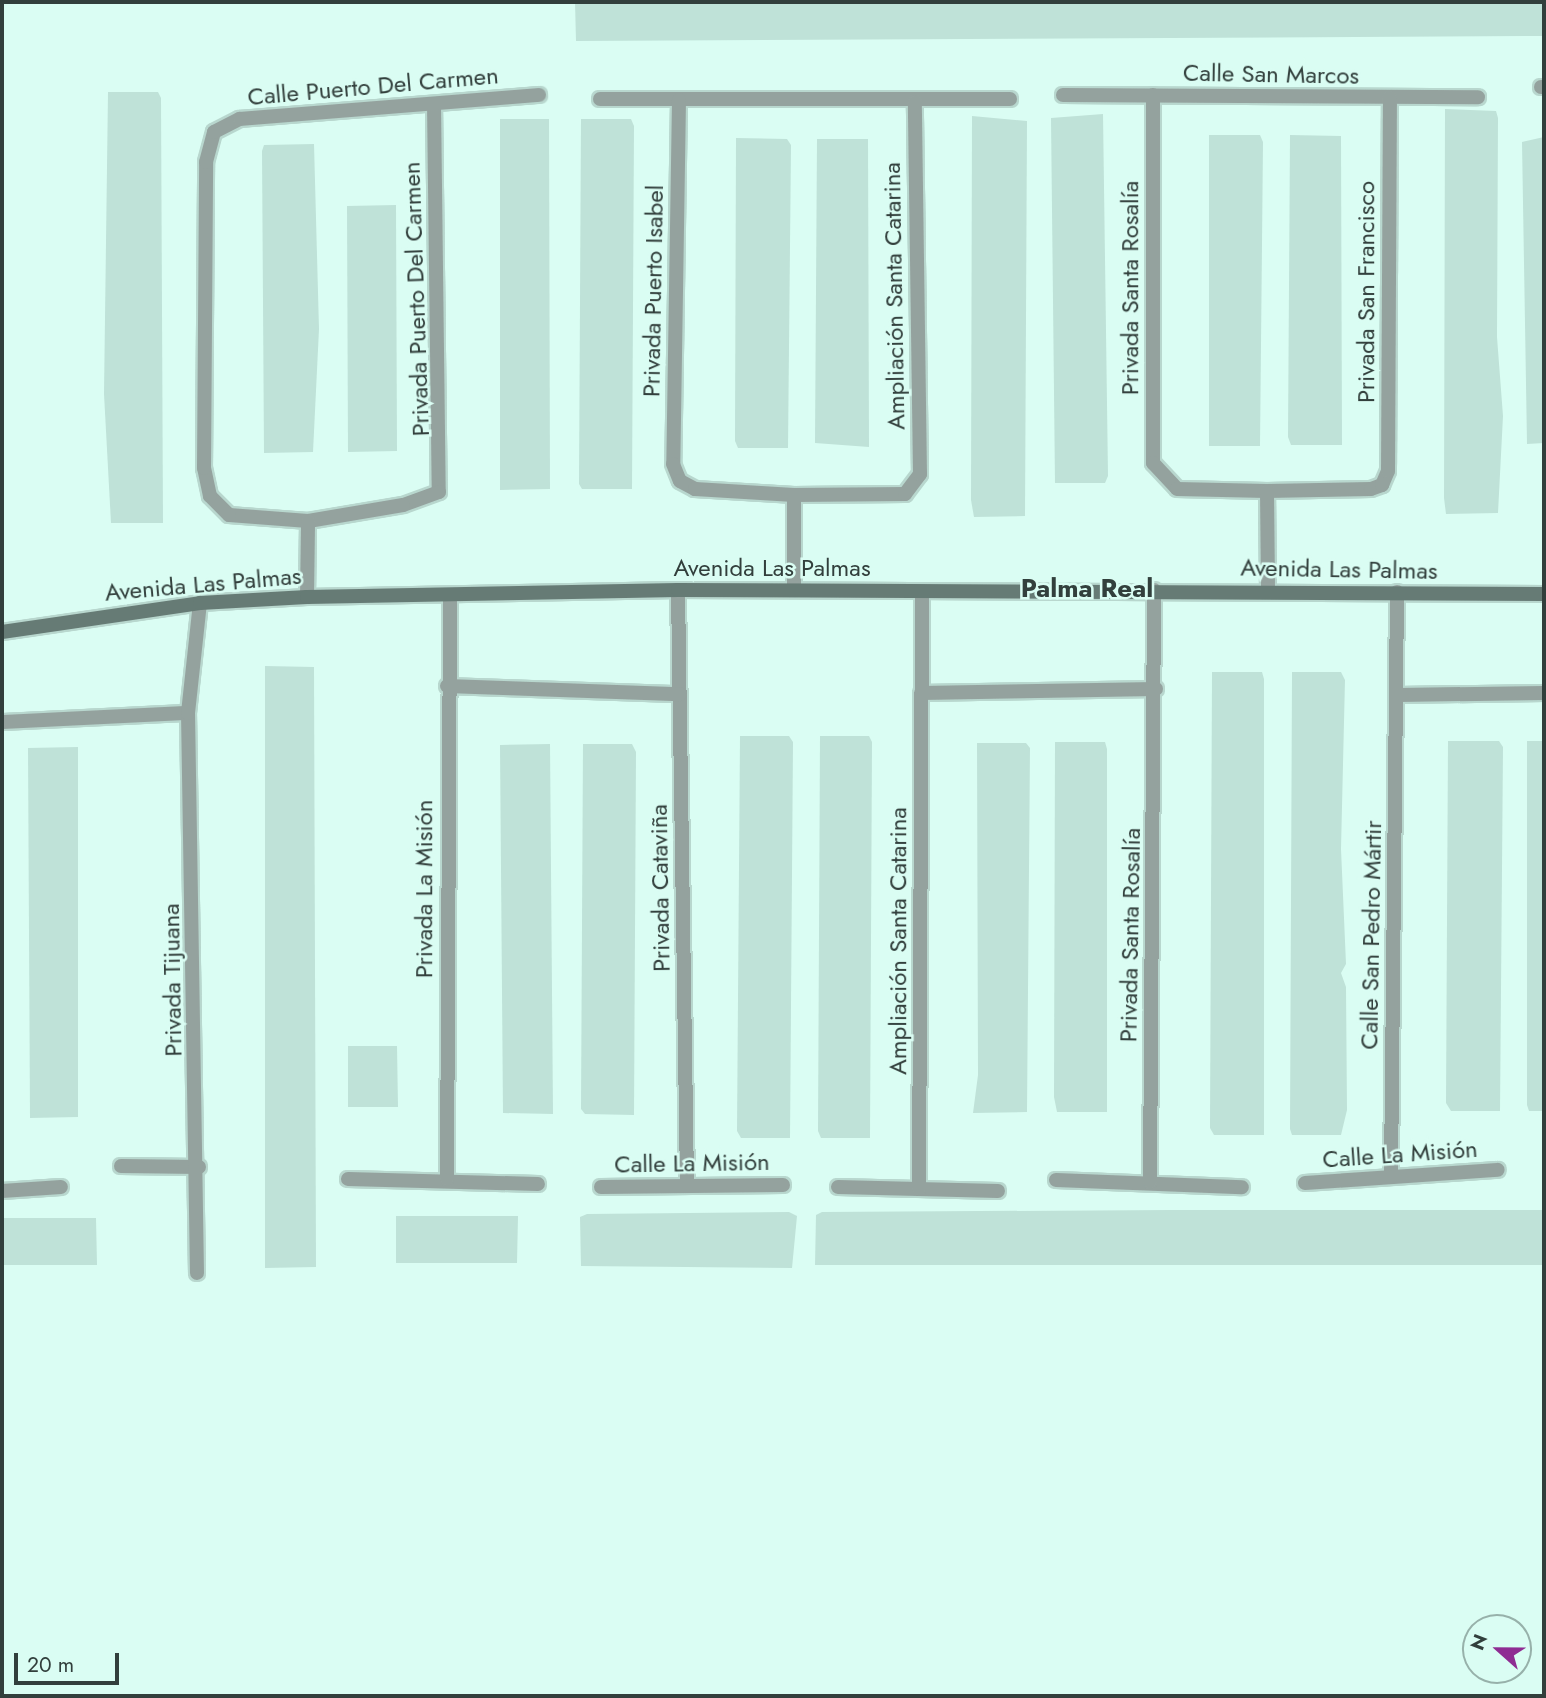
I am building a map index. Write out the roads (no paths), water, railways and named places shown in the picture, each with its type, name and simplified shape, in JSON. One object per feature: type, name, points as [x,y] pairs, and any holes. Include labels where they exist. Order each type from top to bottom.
[{"type":"main road","name":"Avenida Las Palmas","points":[[2,632],[200,603],[307,597],[450,598],[678,590],[1268,590],[1544,594]]},
{"type":"street","name":"Privada Santa Rosalía","points":[[1153,94],[1153,463],[1161,479],[1177,489],[1267,491]]},
{"type":"street","name":"Calle Puerto Del Carmen","points":[[308,521],[229,514],[210,496],[205,162],[214,132],[240,119],[539,95]]},
{"type":"street","name":"Calle San Marcos","points":[[1063,95],[1478,97]]},
{"type":"street","name":"Privada San Francisco","points":[[1267,491],[1382,485],[1388,471],[1390,98]]},
{"type":"street","points":[[600,99],[915,102],[1010,99]]},
{"type":"street","name":"Privada Puerto Isabel","points":[[678,100],[673,464],[680,481],[695,489],[794,495]]},
{"type":"street","name":"Ampliación Santa Catarina","points":[[794,495],[905,494],[915,488],[915,102]]},
{"type":"street","name":"Privada Puerto Del Carmen","points":[[308,521],[404,505],[439,492],[434,104]]},
{"type":"street","points":[[1267,491],[1268,590]]},
{"type":"street","points":[[794,495],[794,590]]},
{"type":"street","points":[[307,597],[308,521]]},
{"type":"street","name":"Privada Cataviña","points":[[678,590],[687,1186]]},
{"type":"street","name":"Privada Santa Rosalía","points":[[1150,1182],[1156,689],[1154,590]]},
{"type":"street","name":"Ampliación Santa Catarina","points":[[919,1189],[922,592]]},
{"type":"street","name":"Calle San Pedro Mártir","points":[[1391,1174],[1397,592]]},
{"type":"street","name":"Privada La Misión","points":[[447,1180],[447,686],[450,598]]},
{"type":"street","name":"Privada Tijuana","points":[[197,1273],[199,1167],[188,713],[200,603]]},
{"type":"street","points":[[447,686],[680,695]]},
{"type":"street","points":[[922,693],[1156,689]]},
{"type":"street","points":[[1398,695],[1544,693]]},
{"type":"street","points":[[2,722],[188,713]]},
{"type":"street","points":[[121,1166],[199,1167]]},
{"type":"street","name":"Calle La Misión","points":[[1305,1184],[1391,1174],[1498,1170]]},
{"type":"street","points":[[348,1179],[538,1184]]},
{"type":"street","points":[[1056,1180],[1242,1187]]},
{"type":"street","name":"Calle La Misión","points":[[601,1187],[783,1185]]},
{"type":"street","points":[[2,1191],[61,1187]]},
{"type":"street","points":[[838,1187],[998,1191]]},
{"type":"district","name":"Palma Real","points":[[1087,589]]}]
